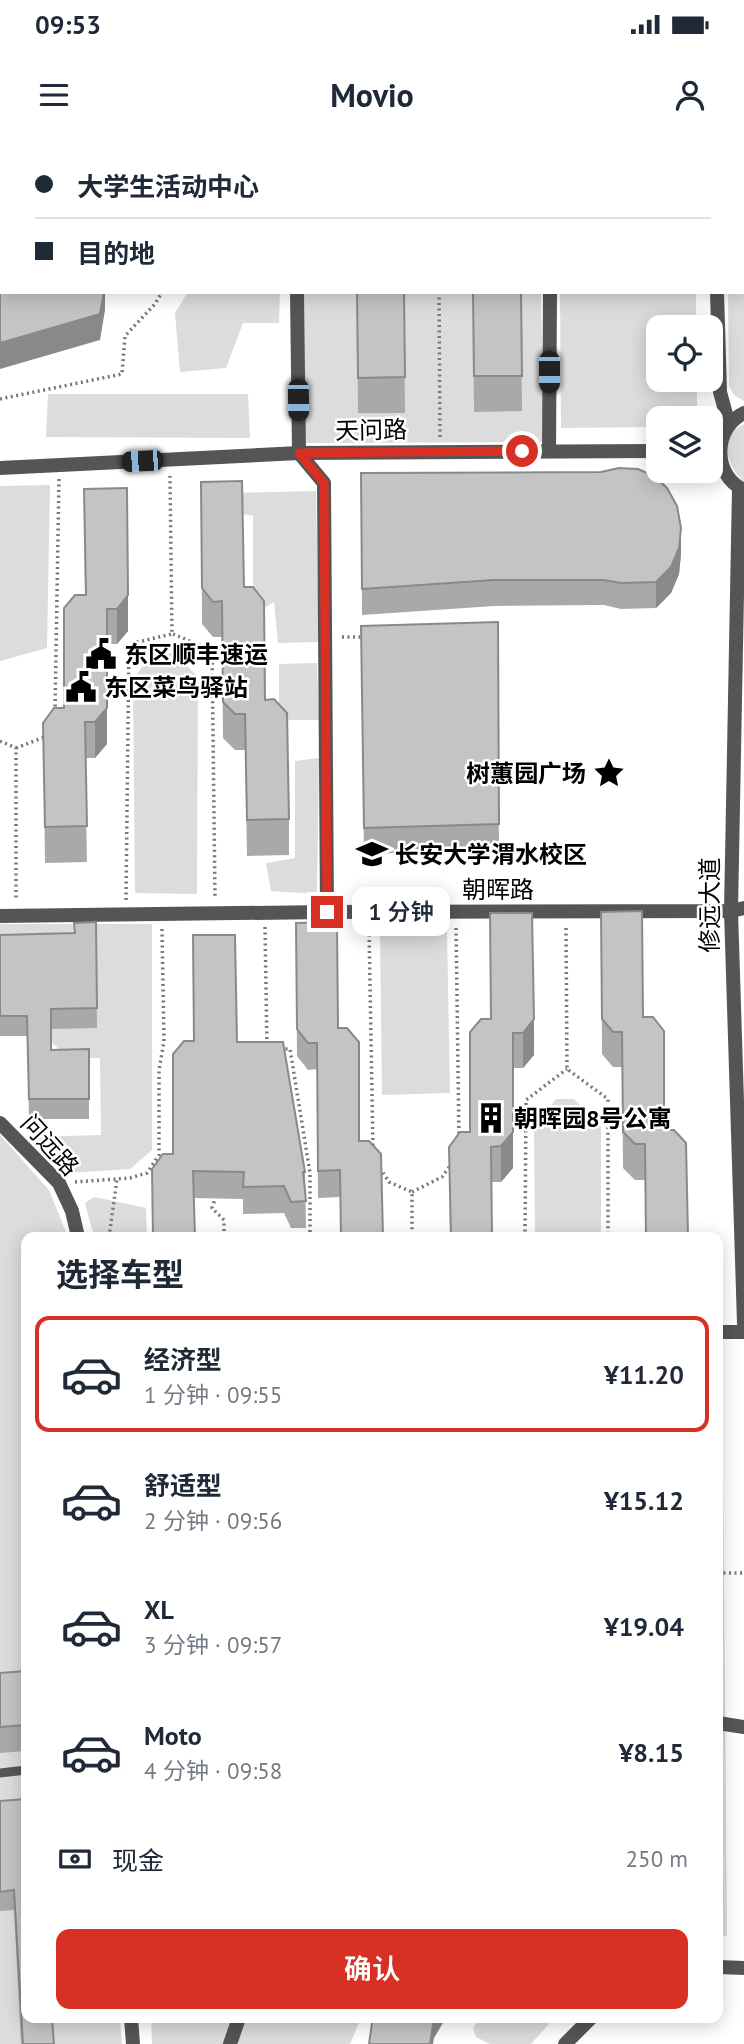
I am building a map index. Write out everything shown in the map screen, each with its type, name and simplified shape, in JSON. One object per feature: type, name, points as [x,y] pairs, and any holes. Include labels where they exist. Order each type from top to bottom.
[{"type":"street","points":[[297,294],[299,453],[324,483],[327,912]]},
{"type":"street","points":[[549,451],[550,294]]},
{"type":"street","points":[[717,294],[720,392],[729,425],[744,413]]},
{"type":"street","name":"修远大道","points":[[723,435],[729,425]]},
{"type":"street","name":"天问路","points":[[0,468],[299,453],[646,451]]},
{"type":"street","name":"修远大道","points":[[723,467],[728,478],[741,489],[737,909],[744,1323]]},
{"type":"street","name":"朝晖路","points":[[0,916],[737,909]]},
{"type":"street","name":"问远路","points":[[0,1123],[59,1183],[72,1211],[77,1232]]},
{"type":"street","points":[[723,1332],[744,1332]]},
{"type":"street","points":[[723,1724],[744,1727]]},
{"type":"street","points":[[723,1967],[744,1968]]},
{"type":"street","points":[[131,2023],[133,2044]]},
{"type":"street","points":[[230,2044],[237,2023]]},
{"type":"street","points":[[565,2044],[586,2023]]},
{"type":"lane","points":[[0,1773],[21,1771]]},
{"type":"path","points":[[0,399],[122,374],[125,336],[161,294]]},
{"type":"path","points":[[439,294],[440,452]]},
{"type":"path","points":[[170,460],[172,634]]},
{"type":"path","points":[[55,719],[59,466]]},
{"type":"path","points":[[126,914],[129,644],[172,634],[212,650],[215,913]]},
{"type":"path","points":[[326,636],[377,638]]},
{"type":"path","points":[[0,741],[16,748],[54,732]]},
{"type":"path","points":[[16,748],[16,916]]},
{"type":"path","points":[[566,911],[567,1069]]},
{"type":"path","points":[[369,912],[374,1160],[389,1182],[412,1192]]},
{"type":"path","points":[[455,912],[460,1140]]},
{"type":"path","points":[[256,1048],[267,1048],[265,913]]},
{"type":"path","points":[[59,1183],[130,1178],[147,1173],[159,1155],[159,1070],[164,1041],[162,914]]},
{"type":"path","points":[[279,1048],[290,1049],[310,1173],[310,1232]]},
{"type":"path","points":[[525,1232],[526,1100],[567,1069]]},
{"type":"path","points":[[567,1069],[608,1099],[608,1232]]},
{"type":"path","points":[[412,1192],[442,1177],[454,1161]]},
{"type":"path","points":[[110,1232],[117,1179]]},
{"type":"path","points":[[219,1187],[212,1208],[224,1220],[224,1232]]},
{"type":"path","points":[[412,1192],[412,1232]]},
{"type":"path","points":[[723,1573],[744,1573]]},
{"type":"shaded area","points":[[187,294],[280,294],[279,323],[243,323],[226,368],[180,372],[175,313]]},
{"type":"shaded area","points":[[304,294],[541,294],[544,442],[305,443]]},
{"type":"shaded area","points":[[560,294],[696,294],[696,315],[646,315],[646,392],[697,392],[697,406],[646,406],[646,427],[561,428]]},
{"type":"shaded area","points":[[728,294],[744,294],[744,401],[734,395],[729,386]]},
{"type":"shaded area","points":[[48,394],[248,394],[250,438],[46,437]]},
{"type":"shaded area","points":[[744,424],[744,482],[729,460],[727,444],[730,436]]},
{"type":"shaded area","points":[[50,485],[47,648],[0,661],[0,486]]},
{"type":"shaded area","points":[[316,491],[319,642],[278,643],[274,602],[253,615],[253,516],[234,512],[228,493]]},
{"type":"shaded area","points":[[174,653],[198,677],[197,894],[135,893],[133,679],[151,655]]},
{"type":"shaded area","points":[[317,663],[319,720],[279,720],[279,664]]},
{"type":"shaded area","points":[[319,758],[317,894],[271,891],[266,863],[295,858],[295,761]]},
{"type":"shaded area","points":[[0,924],[152,924],[152,1150],[130,1169],[65,1173],[31,1137],[101,1135],[100,1058],[69,1058],[50,1041],[0,954]]},
{"type":"shaded area","points":[[447,931],[450,1093],[382,1095],[380,933]]},
{"type":"shaded area","points":[[556,1099],[574,1099],[601,1127],[601,1232],[535,1232],[534,1127]]},
{"type":"shaded area","points":[[0,1135],[49,1190],[66,1232],[21,1232],[21,2023],[120,2023],[122,2044],[0,2044]]},
{"type":"shaded area","points":[[94,1197],[146,1208],[147,1232],[93,1232],[85,1203]]},
{"type":"shaded area","points":[[723,1462],[727,1936],[723,1936]]},
{"type":"shaded area","points":[[151,2023],[359,2023],[350,2044],[152,2044]]},
{"type":"shaded area","points":[[476,2023],[550,2023],[531,2044],[490,2044],[476,2037],[473,2028]]},
{"type":"building","points":[[0,294],[104,294],[100,314],[0,343]]},
{"type":"building","points":[[357,294],[404,294],[405,377],[358,378]]},
{"type":"building","points":[[473,294],[521,294],[522,376],[474,376]]},
{"type":"building","points":[[619,468],[638,469],[646,472],[646,483],[662,483],[677,506],[681,528],[679,548],[671,567],[656,582],[494,580],[362,589],[361,473],[601,472]]},
{"type":"building","points":[[242,481],[244,587],[253,587],[264,601],[265,700],[274,699],[287,713],[289,819],[247,820],[245,714],[235,714],[223,702],[222,601],[213,602],[202,588],[201,482]]},
{"type":"building","points":[[127,488],[128,595],[117,609],[107,609],[107,708],[95,722],[85,722],[87,826],[45,827],[43,723],[54,708],[64,708],[64,608],[75,595],[86,595],[84,489]]},
{"type":"building","points":[[498,622],[499,824],[364,828],[361,626]]},
{"type":"building","points":[[642,911],[643,1017],[653,1017],[664,1031],[664,1130],[674,1130],[686,1143],[688,1232],[646,1232],[645,1144],[635,1144],[623,1132],[622,1032],[613,1032],[602,1019],[601,912]]},
{"type":"building","name":"朝晖园8号公寓","points":[[490,913],[532,913],[534,1019],[523,1033],[513,1033],[513,1132],[501,1146],[491,1147],[492,1232],[451,1232],[449,1147],[460,1132],[470,1132],[470,1032],[481,1019],[491,1019]]},
{"type":"building","points":[[96,922],[97,1008],[51,1009],[51,1050],[89,1049],[89,1099],[29,1099],[27,1016],[0,1016],[0,935],[75,933],[74,923]]},
{"type":"building","points":[[337,922],[338,1028],[347,1028],[359,1042],[359,1141],[369,1141],[381,1154],[383,1232],[341,1232],[340,1170],[318,1171],[317,1043],[308,1043],[297,1029],[296,923]]},
{"type":"building","points":[[193,935],[235,935],[237,1042],[283,1042],[305,1172],[306,1201],[291,1202],[284,1186],[243,1187],[244,1172],[193,1171],[195,1232],[153,1232],[152,1169],[163,1154],[173,1154],[173,1054],[184,1041],[194,1041]]},
{"type":"building","points":[[21,1671],[21,1725],[0,1727],[0,1673]]},
{"type":"building","points":[[21,1799],[21,2010],[14,1890],[0,1892],[0,1801]]},
{"type":"building","points":[[22,2023],[52,2023],[54,2044],[23,2044]]},
{"type":"building","points":[[372,2023],[433,2023],[430,2044],[369,2044]]},
{"type":"place","name":"东区顺丰速运","points":[[101,654]]},
{"type":"place","name":"东区菜鸟驿站","points":[[81,687]]},
{"type":"place","name":"树蕙园广场","points":[[609,773]]},
{"type":"place","name":"长安大学渭水校区","points":[[372,854]]},
{"type":"place","name":"朝晖园8号公寓","points":[[491,1118]]},
{"type":"route","points":[[327,912],[324,483],[299,453],[522,451]]}]
